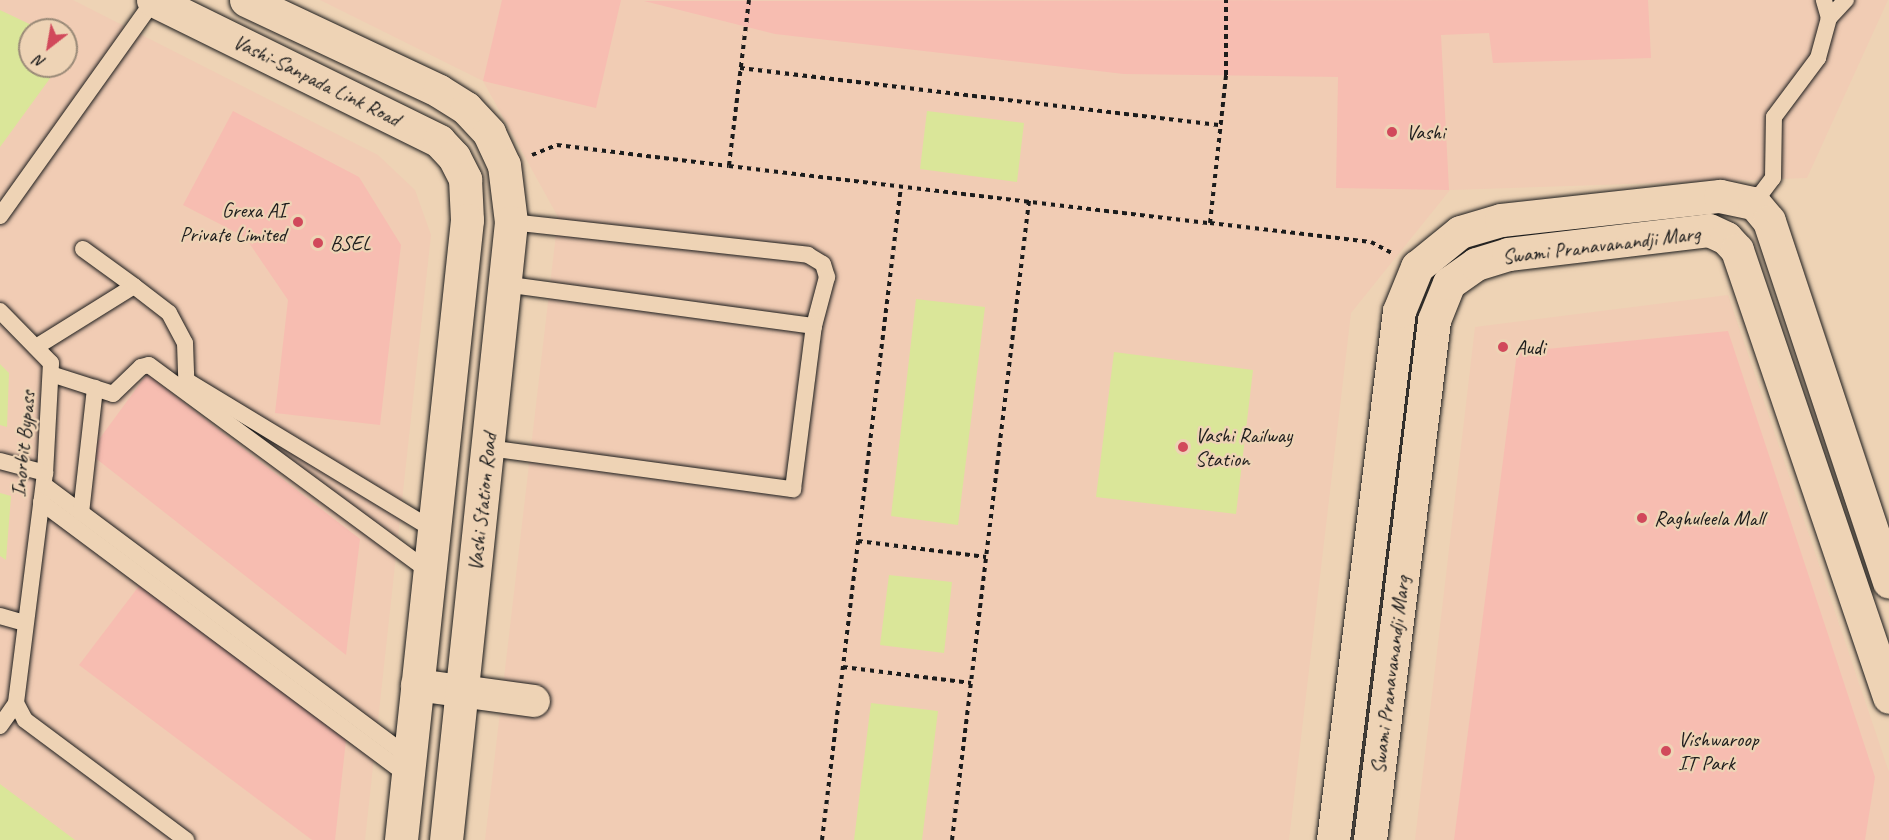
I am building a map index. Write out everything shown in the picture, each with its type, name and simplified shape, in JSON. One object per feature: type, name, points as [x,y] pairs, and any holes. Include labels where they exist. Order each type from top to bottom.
[{"type":"street","name":"Vashi-Sanpada Link Road","points":[[153,0],[439,141],[454,157],[465,179],[467,220],[434,530]]},
{"type":"street","name":"Vashi-Sanpada Link Road","points":[[246,0],[439,91],[466,108],[489,133],[504,165]]},
{"type":"street","name":"Vashi Station Road","points":[[446,840],[511,222],[504,165]]},
{"type":"street","name":"Swami Pranavanandji Marg","points":[[1333,840],[1399,311],[1418,267],[1460,232],[1501,220],[1720,196],[1754,203]]},
{"type":"street","points":[[1726,238],[1754,203],[1769,221],[1889,582]]},
{"type":"street","name":"Swami Pranavanandji Marg","points":[[1370,840],[1434,320],[1449,283],[1476,264],[1508,254],[1709,230],[1726,238],[1737,250],[1889,697]]},
{"type":"street","points":[[1394,350],[1430,354]]},
{"type":"street","points":[[401,840],[434,530]]},
{"type":"street","points":[[417,685],[534,701]]},
{"type":"lane","points":[[0,216],[153,0]]},
{"type":"lane","points":[[1824,0],[1830,18]]},
{"type":"lane","points":[[1754,203],[1773,178],[1774,117],[1818,58],[1830,18],[1846,0]]},
{"type":"lane","points":[[488,448],[793,489],[814,326],[827,277],[823,264],[808,255],[511,222]]},
{"type":"lane","points":[[83,249],[169,313],[185,342],[186,380],[434,530]]},
{"type":"lane","points":[[505,284],[814,326]]},
{"type":"lane","points":[[36,347],[134,286]]},
{"type":"lane","name":"Inorbit Bypass","points":[[0,311],[51,363],[44,479],[16,703]]},
{"type":"lane","points":[[51,374],[113,394],[119,391],[141,367],[149,365],[430,573]]},
{"type":"lane","points":[[81,513],[95,388]]},
{"type":"lane","points":[[0,461],[44,479],[81,513],[409,767]]},
{"type":"lane","points":[[41,502],[409,767]]},
{"type":"lane","points":[[0,616],[25,623]]},
{"type":"lane","points":[[0,726],[16,703],[25,720],[168,835],[186,840]]},
{"type":"path","points":[[729,166],[749,0]]},
{"type":"path","points":[[1210,223],[1226,75],[1226,0]]},
{"type":"path","points":[[740,68],[1221,125]]},
{"type":"path","points":[[504,165],[557,145],[1371,242],[1418,267]]},
{"type":"path","points":[[822,840],[901,186]]},
{"type":"path","points":[[952,840],[1029,201]]},
{"type":"path","points":[[858,541],[986,557]]},
{"type":"path","points":[[843,667],[971,683]]},
{"type":"shaded area","points":[[0,0],[73,0],[378,155],[415,190],[431,235],[365,840],[0,840]]},
{"type":"shaded area","name":"Vashi Railway Station","points":[[320,0],[1888,0],[1807,178],[1450,190],[1351,313],[1289,840],[485,840],[558,217],[483,81]]},
{"type":"shaded area","points":[[1728,295],[1889,772],[1889,840],[1415,840],[1475,327]]},
{"type":"green space","points":[[0,10],[18,19],[18,78],[50,78],[0,147]]},
{"type":"green space","points":[[927,111],[1024,123],[1017,182],[920,169]]},
{"type":"green space","points":[[916,299],[985,307],[958,525],[891,516]]},
{"type":"green space","points":[[1114,352],[1253,370],[1236,514],[1096,497]]},
{"type":"green space","points":[[0,364],[9,373],[7,427],[0,425]]},
{"type":"green space","points":[[0,493],[11,496],[6,560],[0,556]]},
{"type":"green space","points":[[889,575],[952,582],[944,653],[880,645]]},
{"type":"green space","points":[[871,703],[938,711],[922,840],[854,840]]},
{"type":"green space","points":[[0,784],[75,840],[0,840]]},
{"type":"building","points":[[502,0],[621,0],[596,108],[483,81]]},
{"type":"building","name":"Vashi","points":[[1648,0],[1651,58],[1493,63],[1489,33],[1441,35],[1449,190],[1336,188],[1338,77],[1124,74],[775,34],[644,1]]},
{"type":"building","points":[[233,111],[359,177],[401,245],[380,425],[275,413],[288,300],[245,237],[183,205]]},
{"type":"building","name":"Raghuleela Mall","points":[[1728,331],[1875,777],[1865,840],[1454,840],[1517,352]]},
{"type":"building","points":[[147,374],[360,539],[346,655],[89,453]]},
{"type":"building","points":[[142,582],[346,740],[335,840],[312,840],[79,665]]},
{"type":"place","name":"Vashi","points":[[1392,132]]},
{"type":"place","name":"Grexa AI Private Limited","points":[[298,222]]},
{"type":"place","name":"BSEL","points":[[318,243]]},
{"type":"place","name":"Audi","points":[[1503,347]]},
{"type":"place","name":"Vashi Railway Station","points":[[1183,447]]},
{"type":"place","name":"Raghuleela Mall","points":[[1642,518]]},
{"type":"place","name":"Vishwaroop IT Park","points":[[1666,751]]}]
